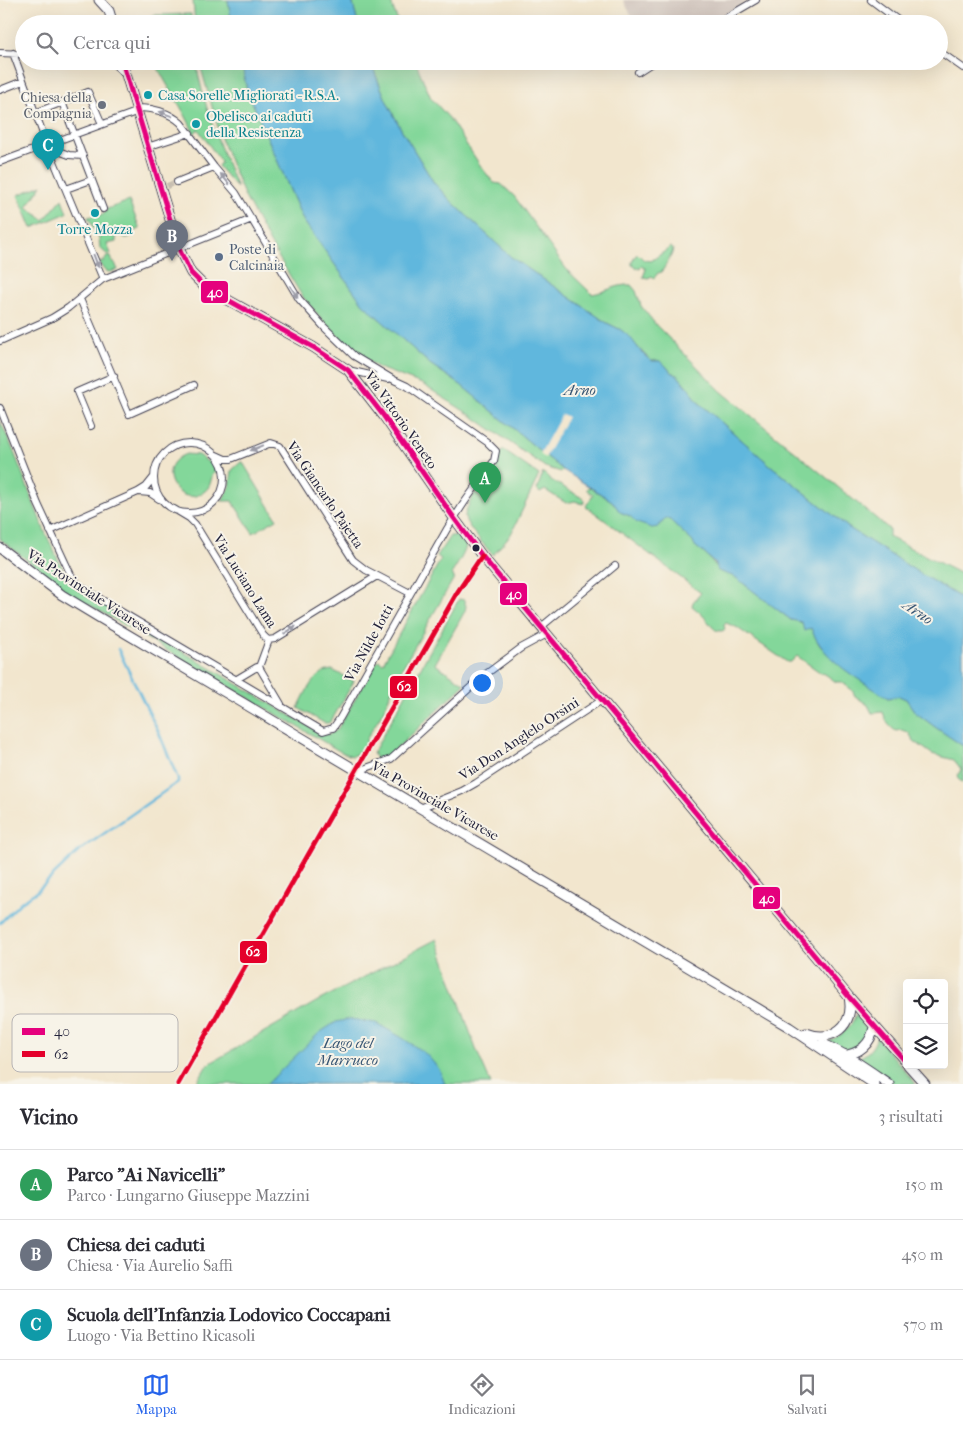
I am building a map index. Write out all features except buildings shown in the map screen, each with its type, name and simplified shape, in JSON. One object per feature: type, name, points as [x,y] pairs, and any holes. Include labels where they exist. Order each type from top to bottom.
[{"type":"street","points":[[99,0],[109,10],[110,15]]},
{"type":"street","points":[[730,15],[756,0]]},
{"type":"street","points":[[871,0],[891,15]]},
{"type":"street","points":[[0,53],[13,53],[15,59]]},
{"type":"street","points":[[948,57],[963,68]]},
{"type":"street","points":[[19,70],[103,279]]},
{"type":"street","points":[[121,70],[125,74]]},
{"type":"street","name":"Via Vittorio Veneto","points":[[124,70],[147,148],[164,188],[179,249],[191,273],[210,290],[313,347],[348,370],[383,415],[454,518]]},
{"type":"street","points":[[0,90],[23,81]]},
{"type":"street","points":[[35,113],[88,92],[102,124]]},
{"type":"street","points":[[62,102],[103,209]]},
{"type":"street","points":[[0,162],[136,110],[149,109],[175,117],[190,133],[214,167],[236,193],[299,299],[354,356],[394,380]]},
{"type":"street","points":[[147,148],[190,133]]},
{"type":"street","points":[[48,145],[69,154],[83,156]]},
{"type":"street","points":[[177,182],[214,167]]},
{"type":"street","points":[[66,189],[92,180]]},
{"type":"street","points":[[0,341],[52,318],[80,299],[103,279],[252,219]]},
{"type":"street","points":[[80,299],[129,414],[194,385]]},
{"type":"street","points":[[348,370],[394,380]]},
{"type":"street","points":[[90,426],[77,392],[114,376]]},
{"type":"street","name":"Via Nilde Iotti","points":[[0,408],[50,531],[78,584],[121,612],[321,730],[328,731],[333,728],[361,682],[454,518],[494,461],[496,451],[487,442],[417,393],[394,380]]},
{"type":"street","points":[[50,531],[138,492],[150,483],[158,462],[163,455],[177,445],[188,443],[207,448],[221,464],[224,474],[223,488],[218,498],[208,508],[197,512],[186,513],[174,509],[150,493],[138,492]]},
{"type":"street","name":"Via Giancarlo Pajetta","points":[[214,454],[231,459],[271,443],[280,446],[354,560],[377,576],[410,593]]},
{"type":"street","points":[[154,474],[156,490],[166,504]]},
{"type":"street","name":"Via Luciano Lama","points":[[174,509],[195,524],[264,637],[269,640],[275,639],[377,576]]},
{"type":"street","points":[[454,518],[482,556],[544,631],[903,1059]]},
{"type":"street","name":"Via Provinciale Vicarese","points":[[0,548],[55,590],[92,613],[809,1039],[874,1084]]},
{"type":"street","points":[[178,1084],[458,593],[482,556]]},
{"type":"street","points":[[357,771],[391,758],[482,677],[544,631],[615,566]]},
{"type":"street","points":[[237,679],[259,667],[269,640]]},
{"type":"street","name":"Via Nilde Iotti","points":[[259,667],[282,707]]},
{"type":"street","name":"Via Don Anglelo Orsini","points":[[420,808],[462,791],[476,783],[602,700]]},
{"type":"street","points":[[789,1027],[815,1036],[831,1035],[840,1029],[849,1017],[851,1008],[849,997]]},
{"type":"street","points":[[827,1052],[836,1056],[855,1053],[870,1040],[874,1027]]},
{"type":"street","name":"Via Provinciale Vicarese","points":[[809,1039],[831,1047],[889,1084]]},
{"type":"street","points":[[911,1069],[920,1084]]},
{"type":"street","points":[[912,1069],[925,1084]]},
{"type":"shaded area","points":[[623,0],[748,0],[723,15],[631,15]]},
{"type":"green space","points":[[193,0],[228,0],[230,15],[194,15]]},
{"type":"green space","points":[[352,0],[390,0],[396,15],[356,15]]},
{"type":"green space","points":[[191,14],[191,15],[152,15]]},
{"type":"green space","points":[[159,70],[198,70],[218,141],[237,188],[218,166],[221,162],[198,129],[194,134]]},
{"type":"green space","points":[[202,70],[243,70],[247,90],[303,220],[363,304],[430,364],[461,385],[563,470],[561,472],[545,467],[422,384],[379,368],[355,352],[325,323],[302,296],[245,197],[222,142]]},
{"type":"green space","points":[[374,70],[419,70],[431,98],[449,118],[482,168],[494,183],[501,184],[514,196],[567,270],[592,294],[631,285],[636,291],[641,306],[656,325],[721,391],[889,529],[889,537],[963,575],[963,599],[849,528],[770,465],[698,402],[678,376],[665,365],[660,361],[651,361],[621,330],[607,323],[511,257],[434,183],[401,129]]},
{"type":"green space","points":[[42,185],[27,207],[44,220],[62,199],[67,213],[32,228],[18,195]]},
{"type":"green space","points":[[129,201],[140,229],[129,233],[130,237],[116,236],[116,242],[107,244],[111,254],[108,255],[100,248],[99,238],[88,217],[104,214],[107,209]]},
{"type":"green space","points":[[671,247],[673,249],[670,258],[662,272],[658,273],[654,278],[652,276],[648,278],[643,277],[646,269],[641,266],[640,269],[632,265],[638,254],[644,260],[651,261]]},
{"type":"green space","points":[[107,256],[111,257],[118,270],[109,272],[104,270],[99,263],[105,260]]},
{"type":"green space","points":[[0,421],[47,535],[63,570],[75,588],[322,734],[330,734],[337,730],[378,660],[383,663],[441,559],[437,556],[450,536],[459,536],[464,539],[466,543],[465,549],[452,573],[454,578],[396,679],[385,708],[366,740],[368,743],[359,753],[352,756],[341,752],[69,593],[0,539]]},
{"type":"green space","points":[[503,450],[539,475],[511,534],[493,555],[473,532],[465,518],[474,494]]},
{"type":"green space","points":[[186,454],[198,455],[208,462],[212,459],[218,461],[220,466],[218,473],[215,471],[213,473],[207,489],[196,496],[187,496],[179,492],[173,485],[170,477],[171,468],[176,460]]},
{"type":"green space","points":[[242,461],[277,519],[253,533],[232,501],[222,501],[230,486],[232,470]]},
{"type":"green space","points":[[543,472],[551,480],[584,499],[583,504],[575,501],[566,503],[545,490],[540,493],[537,490]]},
{"type":"green space","points":[[589,487],[612,501],[620,512],[630,516],[637,523],[658,527],[666,518],[670,520],[716,567],[735,577],[791,620],[809,627],[819,644],[846,669],[888,698],[899,696],[906,699],[915,712],[963,746],[963,783],[957,778],[961,769],[954,760],[932,754],[914,741],[908,732],[893,729],[883,712],[872,713],[868,705],[855,696],[852,690],[842,682],[836,682],[797,656],[791,662],[787,662],[736,627],[726,623],[724,625],[725,630],[716,630],[692,606],[701,593],[586,506],[593,495],[586,489]]},
{"type":"green space","points":[[459,599],[464,600],[465,611],[435,664],[465,684],[389,756],[383,760],[376,759],[373,753]]},
{"type":"green space","points":[[332,670],[354,681],[333,718],[329,723],[324,723],[298,708],[315,679],[325,672]]},
{"type":"green space","points":[[437,939],[476,1049],[491,1084],[196,1084],[207,1065],[316,1002]]},
{"type":"green space","points":[[856,1014],[870,1030],[865,1043],[848,1052],[829,1041],[846,1030]]},
{"type":"green space","points":[[877,1037],[916,1084],[894,1084],[858,1058],[870,1050]]},
{"type":"water","points":[[228,0],[352,0],[356,15],[230,15]]},
{"type":"water","name":"Arno","points":[[243,70],[374,70],[401,129],[434,183],[511,257],[607,323],[621,330],[630,337],[642,353],[651,361],[660,361],[665,365],[678,376],[698,402],[770,465],[849,528],[963,599],[963,746],[915,712],[906,699],[899,696],[888,698],[854,677],[824,650],[811,628],[804,631],[802,622],[791,620],[735,577],[718,571],[715,563],[695,546],[670,520],[666,518],[658,527],[652,528],[637,523],[630,516],[620,512],[612,501],[563,470],[461,385],[430,364],[363,304],[303,220],[247,90]]},
{"type":"water","name":"Lago del Marrucco","points":[[350,1019],[376,1023],[426,1054],[439,1069],[445,1084],[267,1084],[319,1033],[336,1022]]},
{"type":"pier","points":[[562,414],[568,417],[545,458],[540,454]]},
{"type":"waterway","points":[[0,923],[79,851],[178,782],[159,733],[118,649]]},
{"type":"tunnel","points":[[167,186],[177,182]]},
{"type":"transit line","name":"40","points":[[125,70],[179,249],[191,273],[202,284],[219,295],[313,347],[348,370],[383,415],[482,556],[849,997],[903,1058]]},
{"type":"transit line","name":"62","points":[[178,1084],[457,593],[482,556]]},
{"type":"place","name":"Casa Sorelle Migliorati - R.S.A.","points":[[148,95]]},
{"type":"place","name":"Chiesa della Compagnia","points":[[102,105]]},
{"type":"place","name":"Obelisco ai caduti della Resistenza","points":[[196,124]]},
{"type":"place","name":"Scuola dell'Infanzia Lodovico Coccapani","points":[[48,170]]},
{"type":"place","name":"Torre Mozza","points":[[95,213]]},
{"type":"place","name":"Poste di Calcinaia","points":[[219,257]]},
{"type":"place","name":"Chiesa dei caduti","points":[[172,261]]},
{"type":"place","name":"Parco \"Ai Navicelli\"","points":[[485,503]]}]
